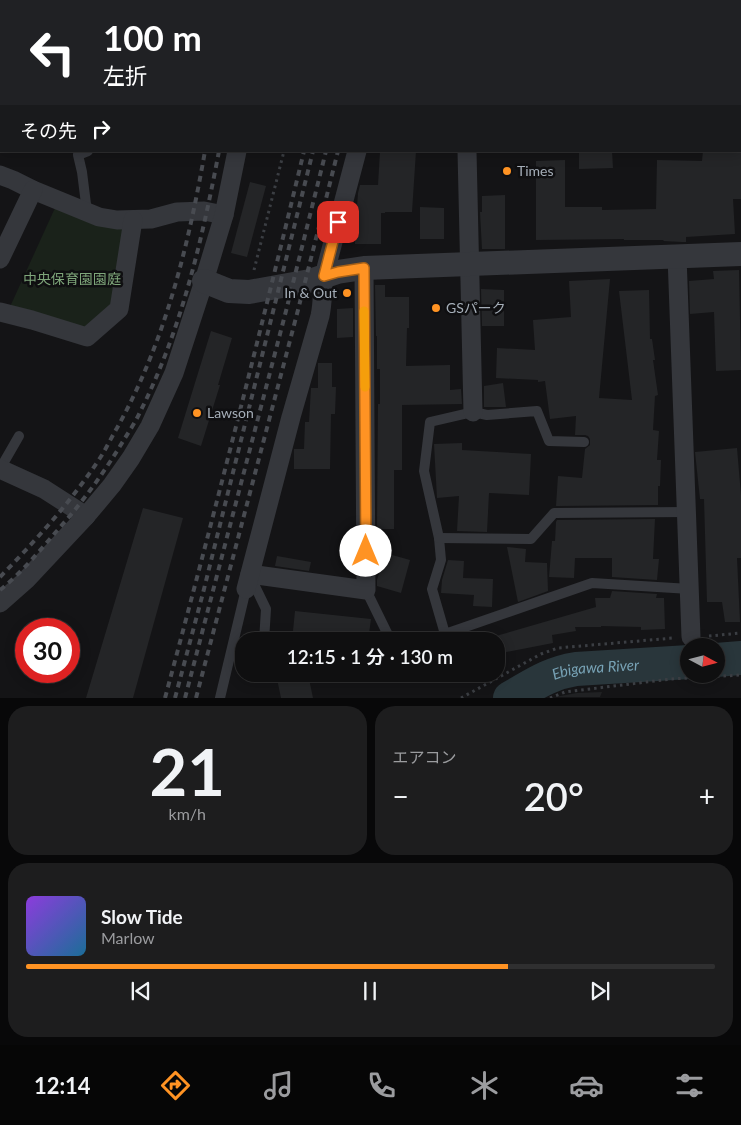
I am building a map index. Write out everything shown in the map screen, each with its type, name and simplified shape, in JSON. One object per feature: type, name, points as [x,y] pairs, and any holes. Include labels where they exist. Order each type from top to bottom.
[{"type":"street","points":[[0,603],[26,580],[86,516],[112,485],[150,426],[174,373],[204,281],[224,215],[237,152]]},
{"type":"street","points":[[357,152],[324,276],[320,316],[291,417],[248,582],[366,590],[364,268]]},
{"type":"street","points":[[467,152],[473,412]]},
{"type":"street","points":[[0,175],[98,217],[117,220],[151,219],[177,212],[204,211],[224,215]]},
{"type":"street","points":[[0,259],[33,190]]},
{"type":"street","points":[[0,312],[87,337],[119,309],[133,220]]},
{"type":"street","points":[[204,281],[229,291],[249,292],[310,281],[338,272],[364,268],[741,254]]},
{"type":"street","points":[[677,256],[692,637]]},
{"type":"street","points":[[0,469],[44,489],[86,516]]},
{"type":"lane","points":[[86,152],[78,155],[87,212]]},
{"type":"lane","points":[[584,442],[549,441],[537,411],[487,415],[473,412],[430,422],[424,471],[439,538],[441,560],[432,589],[445,634],[592,583],[690,589]]},
{"type":"lane","points":[[0,469],[19,436]]},
{"type":"lane","points":[[439,538],[531,539],[554,513],[687,512]]},
{"type":"lane","points":[[248,582],[266,609],[265,632]]},
{"type":"lane","points":[[220,698],[248,582]]},
{"type":"lane","points":[[366,590],[387,632]]},
{"type":"path","points":[[249,292],[284,152]]},
{"type":"path","points":[[461,698],[541,654],[558,648],[741,633]]},
{"type":"path","points":[[550,698],[565,692],[671,679],[741,675]]},
{"type":"shaded area","points":[[602,692],[600,697],[555,697],[577,693]]},
{"type":"green space","name":"中央保育園園庭","points":[[55,208],[127,228],[112,309],[88,332],[9,309]]},
{"type":"building","points":[[380,152],[416,152],[412,212],[381,213],[381,244],[355,244],[355,220],[360,185],[378,185]]},
{"type":"building","points":[[579,152],[612,152],[613,168],[579,169]]},
{"type":"building","points":[[703,152],[741,152],[741,199],[733,199],[735,234],[686,237],[686,242],[624,239],[536,240],[536,161],[565,160],[565,207],[602,207],[602,210],[656,209],[657,160],[702,161]]},
{"type":"building","points":[[250,182],[266,186],[247,257],[231,253]]},
{"type":"building","points":[[505,195],[505,249],[482,249],[480,212],[482,212],[482,196]]},
{"type":"building","points":[[420,207],[444,208],[444,239],[420,239]]},
{"type":"building","points":[[739,270],[741,370],[716,371],[714,312],[690,314],[689,281],[714,279],[713,271]]},
{"type":"building","points":[[610,279],[599,398],[632,400],[619,291],[649,290],[650,339],[652,339],[655,360],[653,360],[658,395],[655,396],[653,430],[659,431],[657,460],[661,460],[658,505],[556,506],[558,476],[582,478],[585,449],[590,445],[590,439],[585,435],[575,435],[576,416],[550,419],[545,381],[496,378],[497,348],[535,350],[533,320],[571,317],[569,281]]},
{"type":"building","points":[[375,285],[385,285],[385,297],[409,297],[406,366],[450,365],[450,390],[461,389],[462,404],[402,405],[402,470],[394,470],[394,529],[377,529],[380,369],[377,369]]},
{"type":"building","points":[[481,289],[504,290],[504,326],[482,326]]},
{"type":"building","points":[[353,308],[353,337],[337,338],[337,309]]},
{"type":"building","points":[[211,331],[232,338],[201,446],[178,438]]},
{"type":"building","points":[[318,363],[332,363],[332,387],[336,387],[335,414],[331,414],[330,469],[294,469],[294,449],[304,449],[305,422],[309,422],[311,388],[318,388]]},
{"type":"building","points":[[503,383],[506,407],[484,407],[484,386]]},
{"type":"building","points":[[462,443],[462,450],[531,454],[529,495],[489,493],[487,532],[457,531],[459,496],[437,498],[434,444]]},
{"type":"building","points":[[737,448],[741,495],[741,558],[737,558],[740,622],[725,622],[722,602],[707,602],[704,499],[700,499],[695,452]]},
{"type":"building","points":[[143,508],[183,518],[133,698],[86,698]]},
{"type":"building","points":[[655,519],[653,559],[659,559],[657,580],[612,577],[612,558],[575,558],[574,578],[549,577],[552,541],[555,541],[557,520]]},
{"type":"building","points":[[507,547],[526,549],[525,562],[547,563],[548,591],[518,602]]},
{"type":"building","points":[[385,553],[410,560],[401,593],[377,586]]},
{"type":"building","points":[[277,556],[311,562],[309,571],[275,566]]},
{"type":"building","points":[[448,560],[464,561],[463,578],[493,579],[492,607],[473,606],[474,595],[441,593],[442,580]]},
{"type":"building","points":[[612,591],[657,594],[656,598],[664,598],[665,629],[641,630],[641,627],[601,626],[575,627],[576,631],[552,635],[553,643],[505,652],[505,633],[596,607],[595,598],[610,598]]},
{"type":"building","points":[[295,611],[371,619],[369,632],[293,632]]},
{"type":"building","points":[[278,682],[310,682],[313,698],[281,698]]},
{"type":"waterway","name":"Ebigawa River","points":[[725,659],[741,658]]},
{"type":"waterway","name":"Ebigawa River","points":[[510,698],[542,680],[558,673],[576,669],[680,663]]},
{"type":"railway","points":[[0,577],[53,520],[89,474],[104,451],[134,395],[149,362],[173,294],[191,223],[205,152]]},
{"type":"railway","points":[[0,590],[29,563],[65,522],[109,463],[138,415],[154,381],[179,318],[197,252],[219,152]]},
{"type":"railway","points":[[165,698],[271,288],[304,152]]},
{"type":"railway","points":[[175,698],[313,152]]},
{"type":"railway","points":[[185,698],[326,152]]},
{"type":"railway","points":[[196,698],[338,152]]},
{"type":"slow traffic","points":[[364,311],[365,387]]},
{"type":"place","name":"Times","points":[[507,171]]},
{"type":"place","name":"In & Out","points":[[347,293]]},
{"type":"place","name":"GSパーク","points":[[436,308]]},
{"type":"place","name":"Lawson","points":[[197,413]]},
{"type":"route","points":[[338,222],[324,276],[364,268],[366,551]]}]
